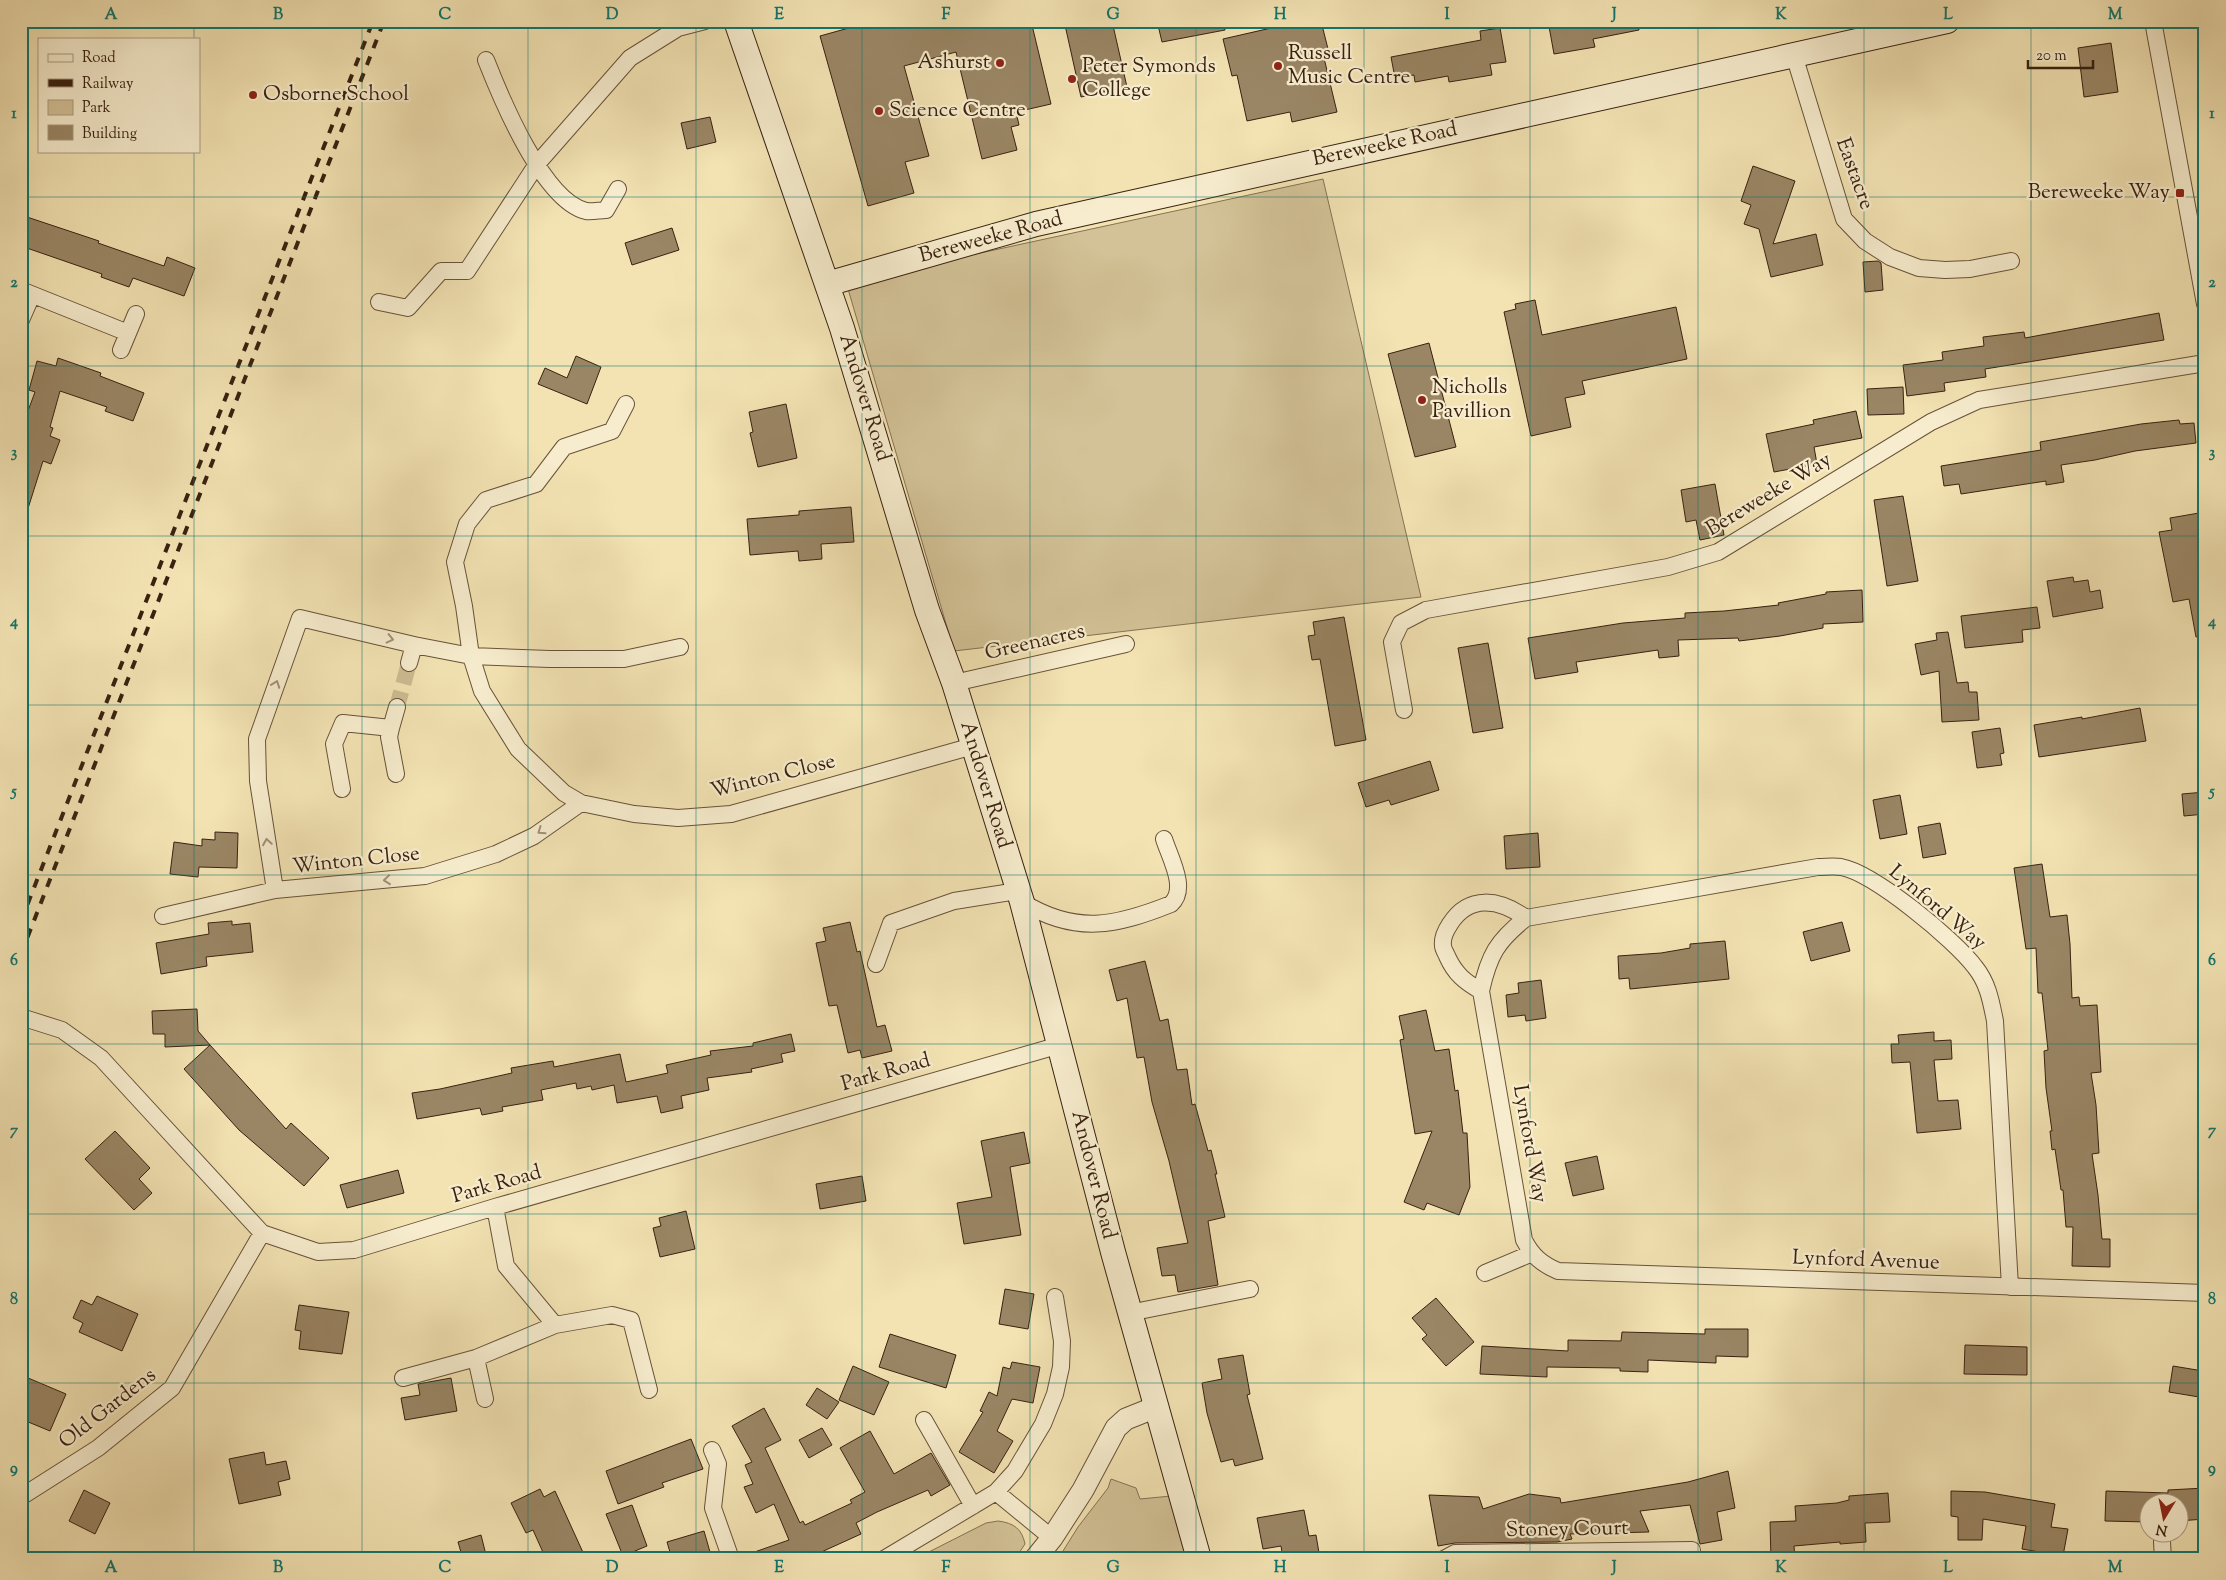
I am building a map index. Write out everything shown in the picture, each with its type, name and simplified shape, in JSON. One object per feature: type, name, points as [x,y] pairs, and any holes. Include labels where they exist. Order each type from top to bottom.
[{"type":"main road","name":"Andover Road","points":[[736,21],[842,328],[927,610],[954,684],[1020,897],[1129,1314],[1199,1559]]},
{"type":"main road","name":"Bereweeke Road","points":[[827,284],[1036,224],[1947,21]]},
{"type":"street","points":[[379,302],[408,308],[442,271],[467,272],[537,164],[630,58],[678,28],[705,21]]},
{"type":"street","points":[[2153,21],[2205,304]]},
{"type":"street","name":"Eastacre","points":[[1794,55],[1844,219],[1865,242],[1890,256],[1918,268],[1970,269],[2011,261]]},
{"type":"street","points":[[486,60],[505,109],[537,164],[560,196],[586,211],[606,210],[618,189]]},
{"type":"street","points":[[21,320],[27,292],[128,333]]},
{"type":"street","points":[[121,350],[136,314]]},
{"type":"street","name":"Bereweeke Way","points":[[1404,710],[1392,642],[1401,623],[1426,610],[1668,567],[1718,552],[1931,422],[1979,400],[2205,363]]},
{"type":"street","points":[[471,656],[455,562],[467,524],[486,500],[536,484],[564,447],[612,431],[626,404]]},
{"type":"street","name":"Winton Close","points":[[581,803],[534,836],[496,854],[426,876],[276,890],[258,781],[257,739],[300,618],[414,645],[471,656],[624,660],[680,648]]},
{"type":"street","name":"Greenacres","points":[[954,684],[1126,644]]},
{"type":"street","points":[[409,663],[414,645]]},
{"type":"street","name":"Winton Close","points":[[471,656],[482,691],[518,749],[564,793],[581,803],[634,814],[678,818],[731,814],[973,746]]},
{"type":"street","points":[[396,774],[389,737],[397,707]]},
{"type":"street","points":[[342,789],[334,744],[343,723],[391,728]]},
{"type":"street","points":[[876,964],[891,923],[954,901],[1020,897],[1038,912],[1092,925],[1103,925],[1128,919],[1171,904],[1176,900],[1179,886],[1164,839]]},
{"type":"street","name":"Lynford Way","points":[[1530,1254],[1524,1240],[1481,991],[1485,971],[1496,946],[1526,918],[1818,867],[1842,867],[1869,878],[1920,916],[1976,967],[1989,992],[1995,1020],[2010,1287]]},
{"type":"street","points":[[163,916],[276,890]]},
{"type":"street","points":[[1481,991],[1464,982],[1452,968],[1443,946],[1446,931],[1455,916],[1469,904],[1488,903],[1515,910],[1526,918]]},
{"type":"street","name":"Park Road","points":[[21,1017],[62,1030],[101,1058],[262,1233],[318,1252],[354,1250],[495,1207],[1060,1045]]},
{"type":"street","points":[[495,1207],[506,1266],[556,1325]]},
{"type":"street","name":"Old Gardens","points":[[21,1497],[98,1448],[172,1388],[262,1233]]},
{"type":"street","points":[[1485,1273],[1530,1254]]},
{"type":"street","name":"Lynford Avenue","points":[[1530,1254],[1546,1266],[1558,1271],[2205,1293]]},
{"type":"street","points":[[1129,1314],[1250,1288]]},
{"type":"street","points":[[884,1559],[996,1492],[1015,1471],[1031,1447],[1043,1424],[1061,1367],[1062,1341],[1055,1297]]},
{"type":"street","points":[[403,1378],[476,1358],[556,1325],[612,1315],[631,1320],[649,1390]]},
{"type":"street","points":[[476,1358],[485,1399]]},
{"type":"street","points":[[1035,1559],[1052,1538],[1083,1490],[1116,1428],[1126,1419],[1156,1407]]},
{"type":"street","points":[[924,1420],[973,1506]]},
{"type":"street","points":[[712,1450],[718,1464],[713,1508],[731,1559]]},
{"type":"street","points":[[996,1492],[1052,1538]]},
{"type":"street","points":[[2162,1542],[2163,1559]]},
{"type":"street","name":"Stoney Court","points":[[1444,1559],[1455,1553],[1692,1550]]},
{"type":"green space","points":[[1323,179],[1421,597],[954,651],[846,282]]},
{"type":"green space","points":[[1111,1479],[1136,1488],[1140,1499],[1171,1496],[1188,1559],[1058,1559],[1078,1527],[1108,1488]]},
{"type":"green space","points":[[998,1521],[1013,1525],[1022,1534],[1025,1544],[1015,1559],[915,1559],[986,1523]]},
{"type":"building","points":[[874,21],[1031,21],[1051,104],[1016,112],[1019,125],[1011,127],[1017,150],[982,159],[956,52],[904,66],[929,156],[905,162],[914,193],[868,206],[820,36]]},
{"type":"building","points":[[1080,21],[1112,21],[1127,87],[1081,97],[1065,25]]},
{"type":"building","points":[[1157,21],[1224,21],[1225,30],[1162,42]]},
{"type":"building","name":"Russell Music Centre","points":[[1302,21],[1321,21],[1330,57],[1324,58],[1337,112],[1292,122],[1290,112],[1247,121],[1237,75],[1232,76],[1223,39]]},
{"type":"building","points":[[1548,21],[1638,21],[1639,30],[1593,39],[1595,47],[1554,54]]},
{"type":"building","points":[[1500,28],[1506,62],[1490,64],[1492,75],[1449,82],[1448,76],[1415,82],[1414,75],[1395,78],[1391,57],[1481,40],[1480,31]]},
{"type":"building","points":[[2111,43],[2118,92],[2084,97],[2078,48]]},
{"type":"building","points":[[710,117],[716,142],[687,149],[681,123]]},
{"type":"building","points":[[1753,166],[1795,181],[1773,244],[1816,234],[1823,265],[1771,277],[1759,229],[1744,224],[1751,205],[1741,201]]},
{"type":"building","points":[[21,215],[99,241],[98,243],[164,266],[167,257],[195,268],[184,296],[133,278],[129,287],[101,277],[102,274],[21,246]]},
{"type":"building","points":[[672,228],[679,250],[632,265],[625,243]]},
{"type":"building","points":[[1878,261],[1881,263],[1883,290],[1865,292],[1863,262]]},
{"type":"building","points":[[1535,300],[1542,335],[1676,307],[1687,359],[1582,381],[1585,394],[1565,398],[1571,427],[1531,436],[1504,312],[1516,309],[1515,304]]},
{"type":"building","points":[[2159,313],[2164,340],[1985,369],[1986,377],[1944,383],[1945,391],[1907,396],[1903,365],[1943,360],[1942,352],[1984,346],[1983,337],[2024,332],[2025,338]]},
{"type":"building","name":"Nicholls Pavillion","points":[[1429,343],[1456,447],[1415,457],[1388,354]]},
{"type":"building","points":[[576,356],[601,367],[587,404],[538,384],[545,368],[567,378]]},
{"type":"building","points":[[58,358],[101,373],[100,376],[144,393],[133,421],[105,411],[107,407],[60,391],[50,427],[53,428],[50,436],[60,440],[51,464],[43,461],[25,518],[21,518],[21,430],[35,392],[29,390],[37,361],[56,366]]},
{"type":"building","points":[[1903,387],[1904,414],[1868,415],[1867,389]]},
{"type":"building","points":[[786,404],[797,458],[758,467],[750,433],[753,432],[749,412]]},
{"type":"building","points":[[1856,411],[1862,438],[1814,447],[1817,464],[1774,472],[1766,434],[1814,424],[1813,420]]},
{"type":"building","points":[[2179,420],[2180,424],[2194,423],[2196,443],[2135,451],[2061,465],[2064,482],[2046,485],[2046,481],[1961,494],[1959,484],[1944,486],[1941,466],[2041,450],[2040,442],[2141,424]]},
{"type":"building","points":[[1715,484],[1724,535],[1700,540],[1696,520],[1686,522],[1681,490]]},
{"type":"building","points":[[1903,496],[1918,581],[1887,586],[1874,500]]},
{"type":"building","points":[[851,507],[854,542],[821,544],[822,559],[799,561],[798,551],[750,555],[747,519],[799,515],[799,511]]},
{"type":"building","points":[[2199,513],[2205,545],[2205,636],[2196,637],[2189,599],[2173,602],[2159,532],[2172,530],[2170,518]]},
{"type":"building","points":[[2073,577],[2074,582],[2088,580],[2090,592],[2100,590],[2103,608],[2053,617],[2047,581]]},
{"type":"building","points":[[1862,590],[1863,622],[1823,624],[1823,628],[1739,641],[1738,638],[1678,640],[1679,656],[1659,658],[1658,650],[1576,662],[1578,672],[1535,679],[1528,638],[1623,623],[1685,618],[1685,613],[1779,605],[1778,603],[1826,594],[1826,592]]},
{"type":"building","points":[[2037,607],[2040,628],[2022,630],[2023,642],[1965,648],[1961,616]]},
{"type":"building","points":[[1344,617],[1366,740],[1335,746],[1320,659],[1312,660],[1308,636],[1315,635],[1313,622]]},
{"type":"building","points":[[1948,632],[1957,683],[1968,682],[1969,692],[1977,692],[1979,720],[1942,722],[1939,671],[1921,675],[1915,644],[1937,640],[1936,633]]},
{"type":"building","points":[[1488,643],[1503,728],[1473,733],[1458,648]]},
{"type":"building","points":[[2140,708],[2146,741],[2039,757],[2034,725],[2082,717],[2082,719]]},
{"type":"building","points":[[2000,728],[2004,753],[2000,754],[2002,765],[1977,768],[1972,732]]},
{"type":"building","points":[[1430,761],[1439,790],[1391,805],[1389,800],[1366,807],[1358,783]]},
{"type":"building","points":[[2205,792],[2205,814],[2184,816],[2182,794]]},
{"type":"building","points":[[1900,795],[1907,834],[1880,839],[1873,800]]},
{"type":"building","points":[[1940,823],[1946,854],[1923,858],[1918,827]]},
{"type":"building","points":[[215,832],[238,833],[237,868],[199,867],[198,877],[170,874],[174,842],[202,846],[202,839],[215,840]]},
{"type":"building","points":[[1538,833],[1540,867],[1506,869],[1504,836]]},
{"type":"building","points":[[2042,864],[2050,917],[2067,915],[2072,998],[2079,997],[2080,1006],[2097,1005],[2101,1072],[2091,1073],[2096,1105],[2099,1153],[2092,1154],[2102,1239],[2110,1239],[2110,1267],[2072,1266],[2073,1227],[2066,1227],[2063,1190],[2061,1190],[2055,1149],[2052,1150],[2050,1131],[2052,1131],[2046,1088],[2044,1051],[2048,1050],[2042,993],[2038,993],[2036,948],[2026,949],[2014,868]]},
{"type":"building","points":[[232,921],[232,925],[250,923],[253,952],[206,957],[207,966],[161,974],[156,943],[209,934],[208,923]]},
{"type":"building","points":[[850,922],[857,952],[860,951],[877,1027],[885,1025],[892,1051],[862,1058],[860,1050],[848,1053],[837,1005],[829,1006],[816,943],[826,941],[823,928]]},
{"type":"building","points":[[1842,922],[1850,951],[1811,961],[1803,932]]},
{"type":"building","points":[[1725,941],[1729,979],[1630,989],[1629,978],[1619,979],[1618,956],[1661,953],[1690,948],[1690,944]]},
{"type":"building","points":[[1145,961],[1160,1021],[1168,1019],[1177,1070],[1187,1069],[1192,1105],[1195,1104],[1208,1151],[1211,1150],[1225,1217],[1208,1221],[1218,1285],[1178,1292],[1175,1275],[1162,1276],[1157,1248],[1188,1243],[1169,1161],[1152,1102],[1144,1057],[1137,1058],[1127,998],[1117,1001],[1109,970]]},
{"type":"building","points":[[1541,980],[1546,1018],[1526,1021],[1525,1015],[1508,1017],[1506,995],[1519,993],[1518,983]]},
{"type":"building","points":[[197,1009],[198,1031],[210,1045],[165,1047],[165,1034],[153,1034],[152,1011]]},
{"type":"building","points":[[1426,1010],[1435,1051],[1449,1049],[1455,1091],[1458,1090],[1463,1133],[1467,1133],[1470,1187],[1459,1215],[1427,1203],[1424,1210],[1404,1202],[1432,1131],[1415,1134],[1400,1040],[1404,1039],[1399,1016]]},
{"type":"building","points":[[1934,1032],[1934,1041],[1951,1040],[1952,1059],[1934,1060],[1938,1101],[1958,1100],[1961,1129],[1917,1133],[1910,1062],[1892,1063],[1891,1044],[1899,1044],[1898,1035]]},
{"type":"building","points":[[791,1034],[795,1051],[781,1054],[783,1062],[751,1069],[752,1072],[707,1078],[709,1090],[681,1096],[683,1108],[661,1113],[657,1096],[617,1103],[614,1085],[592,1090],[591,1086],[577,1089],[576,1083],[541,1090],[543,1100],[502,1107],[503,1111],[482,1115],[480,1108],[417,1119],[412,1093],[440,1089],[512,1073],[511,1068],[553,1061],[554,1067],[620,1054],[626,1082],[668,1073],[666,1065],[711,1055],[710,1051],[753,1046],[753,1043]]},
{"type":"building","points":[[210,1045],[286,1129],[291,1123],[329,1158],[304,1186],[239,1130],[184,1069]]},
{"type":"building","points":[[115,1131],[150,1168],[139,1179],[152,1193],[134,1210],[85,1159]]},
{"type":"building","points":[[1024,1132],[1030,1163],[1010,1167],[1021,1235],[964,1244],[957,1203],[992,1197],[981,1141]]},
{"type":"building","points":[[1597,1156],[1604,1189],[1573,1196],[1565,1163]]},
{"type":"building","points":[[398,1170],[404,1193],[347,1208],[340,1185]]},
{"type":"building","points":[[862,1176],[866,1201],[820,1209],[816,1184]]},
{"type":"building","points":[[686,1211],[695,1249],[660,1257],[653,1228],[661,1226],[659,1218]]},
{"type":"building","points":[[1005,1289],[1034,1294],[1028,1329],[999,1324]]},
{"type":"building","points":[[97,1296],[138,1314],[122,1351],[79,1332],[83,1323],[73,1318],[81,1300],[92,1305]]},
{"type":"building","points":[[1436,1298],[1474,1342],[1446,1366],[1422,1339],[1427,1335],[1412,1318]]},
{"type":"building","points":[[299,1305],[349,1312],[342,1354],[299,1349],[301,1331],[295,1330]]},
{"type":"building","points":[[1705,1329],[1748,1329],[1748,1357],[1716,1356],[1716,1363],[1648,1360],[1648,1372],[1620,1371],[1620,1368],[1547,1367],[1547,1377],[1480,1374],[1482,1346],[1568,1351],[1568,1340],[1621,1341],[1622,1332],[1705,1334]]},
{"type":"building","points":[[890,1334],[956,1355],[946,1388],[879,1367]]},
{"type":"building","points":[[1965,1345],[2027,1347],[2027,1375],[1964,1374]]},
{"type":"building","points":[[1243,1355],[1250,1394],[1247,1395],[1263,1459],[1235,1466],[1233,1459],[1221,1462],[1207,1413],[1202,1383],[1222,1379],[1218,1359]]},
{"type":"building","points":[[1012,1362],[1040,1367],[1033,1403],[1012,1399],[997,1431],[1013,1441],[994,1473],[959,1452],[983,1412],[980,1411],[989,1392],[997,1396],[1003,1367],[1010,1369]]},
{"type":"building","points":[[853,1366],[889,1382],[874,1415],[839,1400]]},
{"type":"building","points":[[2173,1366],[2203,1371],[2199,1397],[2169,1392]]},
{"type":"building","points":[[21,1375],[66,1394],[50,1431],[21,1419]]},
{"type":"building","points":[[451,1378],[457,1411],[405,1420],[401,1398],[420,1395],[418,1384]]},
{"type":"building","points":[[817,1388],[839,1402],[827,1419],[806,1405]]},
{"type":"building","points":[[764,1408],[781,1440],[765,1448],[800,1523],[803,1521],[805,1525],[852,1503],[850,1500],[865,1492],[840,1448],[870,1431],[894,1474],[931,1453],[950,1485],[931,1496],[928,1490],[877,1512],[856,1523],[861,1534],[806,1559],[743,1559],[743,1556],[789,1540],[774,1504],[756,1513],[744,1487],[753,1484],[745,1465],[752,1462],[732,1426]]},
{"type":"building","points":[[822,1428],[832,1445],[809,1458],[799,1440]]},
{"type":"building","points":[[691,1439],[703,1469],[662,1483],[664,1487],[618,1504],[606,1471]]},
{"type":"building","points":[[264,1452],[266,1465],[286,1461],[290,1479],[278,1482],[281,1495],[239,1504],[229,1459]]},
{"type":"building","points":[[1728,1471],[1735,1508],[1717,1512],[1722,1540],[1700,1544],[1690,1505],[1640,1511],[1649,1532],[1570,1534],[1572,1539],[1557,1542],[1455,1543],[1438,1546],[1429,1495],[1479,1497],[1483,1509],[1529,1494],[1560,1498],[1561,1503],[1688,1482]]},
{"type":"building","points":[[2205,1488],[2205,1519],[2188,1520],[2188,1492],[2168,1492],[2168,1490]]},
{"type":"building","points":[[540,1489],[544,1497],[555,1491],[586,1559],[546,1559],[533,1530],[526,1533],[511,1503]]},
{"type":"building","points":[[84,1490],[110,1503],[95,1534],[69,1521]]},
{"type":"building","points":[[1951,1491],[1985,1492],[2055,1504],[2051,1527],[2068,1529],[2063,1556],[2022,1549],[2026,1526],[1983,1519],[1982,1540],[1958,1540],[1958,1517],[1951,1516]]},
{"type":"building","points":[[2106,1491],[2138,1492],[2138,1522],[2105,1521]]},
{"type":"building","points":[[1888,1493],[1890,1522],[1865,1523],[1866,1542],[1794,1546],[1795,1559],[1771,1559],[1770,1522],[1796,1521],[1795,1506],[1837,1503],[1849,1500],[1849,1496]]},
{"type":"building","points":[[632,1505],[647,1546],[623,1556],[606,1514]]},
{"type":"building","points":[[1304,1510],[1309,1536],[1316,1535],[1320,1559],[1283,1559],[1281,1546],[1263,1549],[1257,1518]]},
{"type":"building","points":[[704,1531],[712,1559],[672,1559],[667,1542]]},
{"type":"building","points":[[481,1535],[487,1559],[463,1559],[458,1542]]},
{"type":"tunnel","points":[[397,707],[409,663]]},
{"type":"railway","points":[[21,921],[373,21]]},
{"type":"railway","points":[[21,954],[384,21]]},
{"type":"place","name":"Ashurst","points":[[1000,63]]},
{"type":"place","name":"Russell Music Centre","points":[[1278,66]]},
{"type":"place","name":"Peter Symonds College","points":[[1072,79]]},
{"type":"place","name":"Osborne School","points":[[253,95]]},
{"type":"place","name":"Science Centre","points":[[879,111]]},
{"type":"place","name":"Bereweeke Way","points":[[2180,193]]},
{"type":"place","name":"Nicholls Pavillion","points":[[1422,400]]}]
